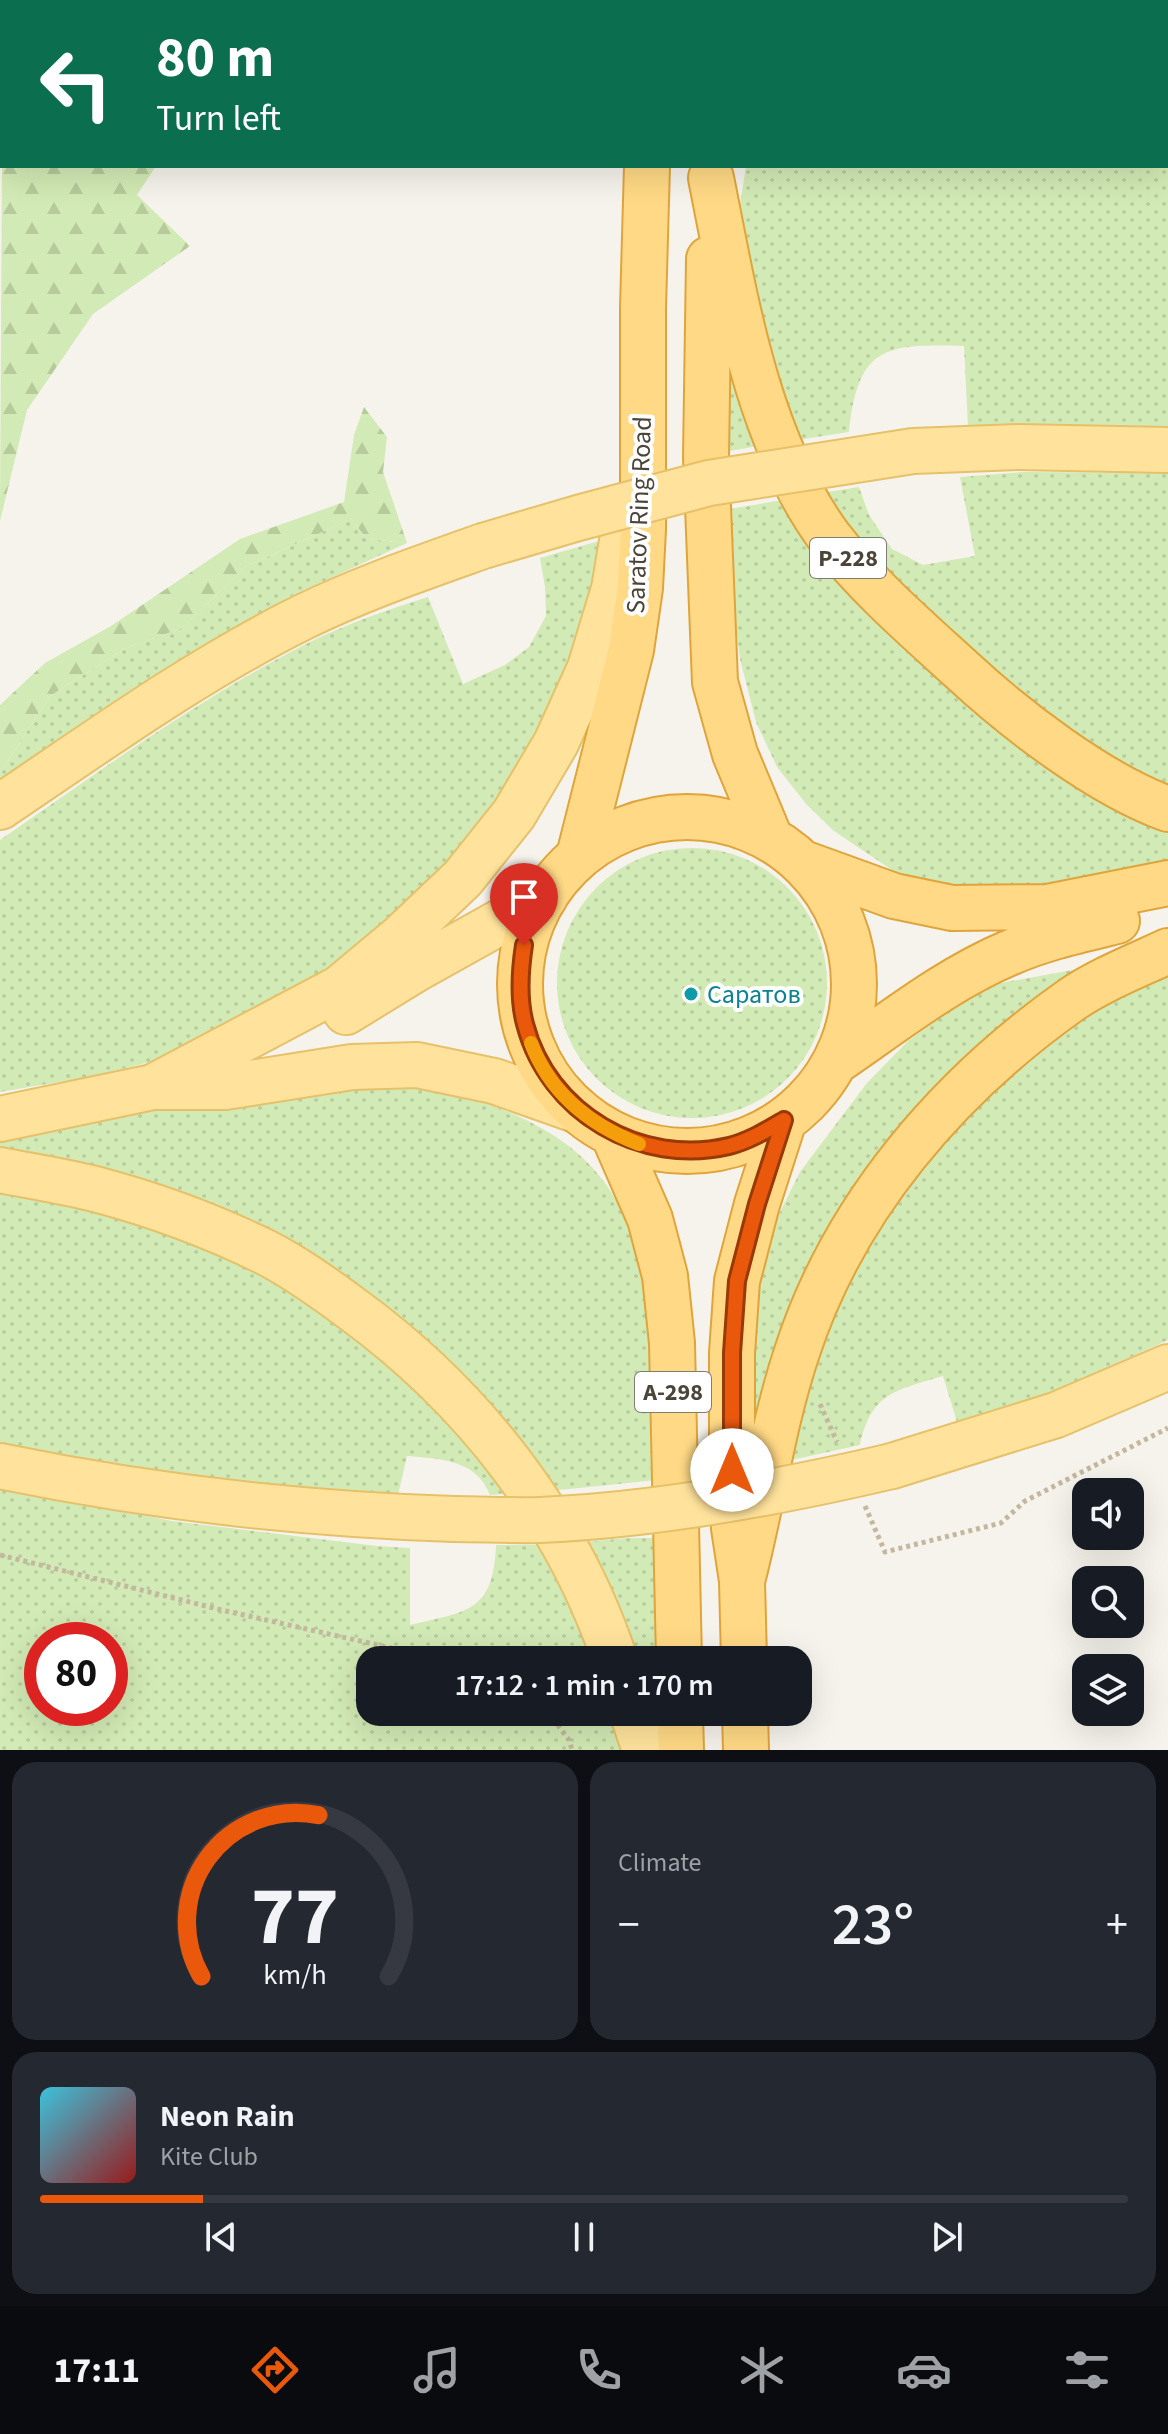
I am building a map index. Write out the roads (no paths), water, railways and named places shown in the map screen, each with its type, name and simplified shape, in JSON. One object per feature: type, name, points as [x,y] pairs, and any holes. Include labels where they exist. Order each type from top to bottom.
[{"type":"highway","name":"Saratov Ring Road","points":[[579,856],[631,650],[640,588],[647,168]]},
{"type":"highway","name":"Р-228","points":[[711,172],[756,381],[779,443],[829,536],[861,574],[1000,705],[1076,759],[1148,801],[1168,809]]},
{"type":"highway","name":"Р-228","points":[[711,172],[706,457],[715,682],[735,754],[787,851],[832,901],[850,945],[854,993],[851,1017],[835,1062],[813,1094],[784,1120],[744,1140],[701,1151],[641,1145],[596,1122],[560,1093],[545,1071],[525,1023],[520,971],[524,945],[533,920],[554,882],[579,856],[604,838],[633,825],[663,818],[695,816],[752,828],[787,851],[894,896],[952,908],[1047,907],[1168,883]]},
{"type":"highway","name":"Р-228","points":[[835,1062],[957,979],[1009,953],[1060,935],[1168,913]]},
{"type":"highway","points":[[742,1581],[758,1522],[766,1465],[797,1351],[824,1282],[864,1211],[902,1156],[972,1079],[1073,999],[1168,951]]},
{"type":"highway","name":"А-298","points":[[744,1646],[742,1581],[734,1528],[732,1470],[732,1353],[737,1281],[784,1120]]},
{"type":"highway","name":"А-298","points":[[596,1122],[650,1219],[665,1276],[672,1343],[679,1646]]},
{"type":"highway","points":[[680,1726],[681,1750]]},
{"type":"highway","points":[[745,1726],[746,1750]]},
{"type":"main road","points":[[0,807],[161,699],[301,618],[371,586],[483,546],[709,483],[913,451],[1018,447],[1168,450]]},
{"type":"main road","points":[[153,1087],[340,988],[401,937],[463,878],[514,814],[556,743],[590,668],[614,589],[623,535],[642,487]]},
{"type":"main road","points":[[0,1119],[153,1087],[239,1057],[345,1013],[416,969],[545,897]]},
{"type":"main road","points":[[153,1087],[225,1087],[352,1067],[417,1065],[494,1081],[596,1122]]},
{"type":"main road","points":[[0,1170],[95,1189],[265,1252],[321,1286],[373,1324],[425,1367],[474,1416],[517,1472],[578,1571],[609,1646]]},
{"type":"main road","points":[[0,1466],[172,1497],[306,1512],[540,1520],[714,1502],[796,1489],[892,1466],[1056,1415],[1168,1367]]},
{"type":"main road","points":[[637,1726],[645,1750]]},
{"type":"place","name":"Саратов","points":[[691,994]]}]
